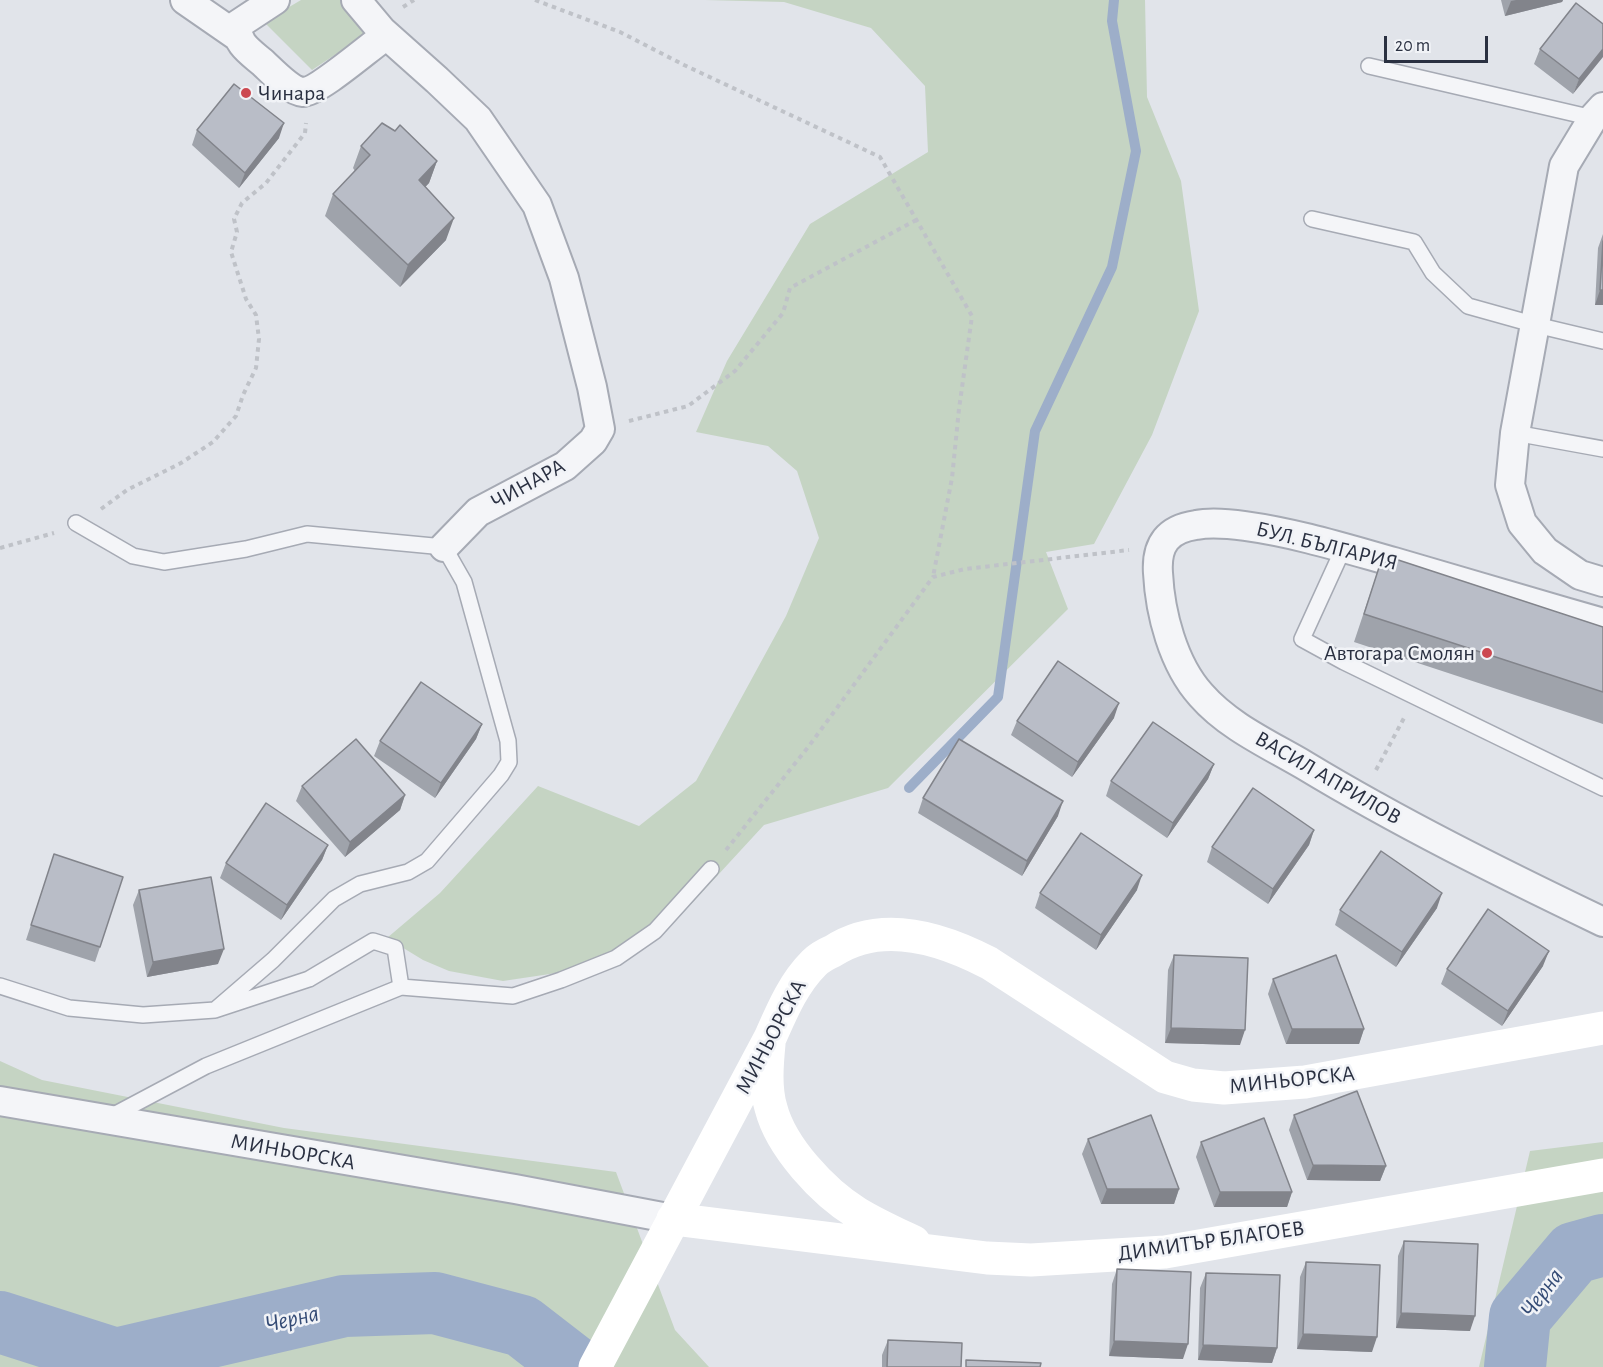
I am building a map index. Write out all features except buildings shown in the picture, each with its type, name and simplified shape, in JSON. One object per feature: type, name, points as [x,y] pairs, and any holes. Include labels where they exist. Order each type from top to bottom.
[{"type":"main road","name":"МИНЬОРСКА","points":[[673,1220],[770,1038],[787,999],[801,978],[815,962],[845,943],[869,936],[899,934],[933,939],[964,951],[988,963],[1165,1077],[1193,1085],[1224,1088],[1305,1082],[1603,1028]]},
{"type":"main road","points":[[770,1038],[767,1081],[771,1109],[784,1138],[807,1170],[856,1213],[935,1252]]},
{"type":"main road","name":"ДИМИТЪР БЛАГОЕВ","points":[[673,1220],[935,1252],[1031,1260],[1166,1252],[1603,1174]]},
{"type":"main road","points":[[595,1367],[673,1220]]},
{"type":"street","points":[[185,0],[237,36],[243,46],[292,88],[303,92],[318,86],[380,40],[382,31]]},
{"type":"street","points":[[237,36],[237,25],[275,0]]},
{"type":"street","points":[[356,0],[382,31],[477,119],[537,205],[564,278],[592,387],[600,429]]},
{"type":"street","points":[[1598,113],[1564,166],[1515,433],[1510,485],[1522,524],[1545,551],[1580,576],[1603,582]]},
{"type":"street","name":"ЧИНАРА","points":[[444,547],[478,512],[565,466],[593,441],[600,429]]},
{"type":"street","name":"БУЛ. БЪЛГАРИЯ","points":[[1160,547],[1174,531],[1198,524],[1232,525],[1281,531],[1344,547],[1603,623]]},
{"type":"street","name":"ВАСИЛ АПРИЛОВ","points":[[1160,547],[1157,563],[1159,586],[1167,627],[1177,654],[1199,693],[1224,718],[1364,801],[1603,922]]},
{"type":"street","name":"МИНЬОРСКА","points":[[0,1101],[503,1187],[673,1220]]},
{"type":"lane","points":[[1369,66],[1598,113]]},
{"type":"lane","points":[[1312,219],[1414,242],[1432,273],[1468,306],[1603,341]]},
{"type":"lane","points":[[1515,433],[1603,449]]},
{"type":"lane","points":[[76,523],[133,556],[164,562],[246,549],[307,534],[444,547],[464,582],[508,741],[509,762],[501,775],[428,861],[408,872],[360,884],[334,899],[273,960],[215,1010]]},
{"type":"lane","points":[[1344,547],[1302,639],[1344,663],[1603,788]]},
{"type":"lane","points":[[105,1120],[206,1066],[401,987],[513,996],[616,958],[655,931],[711,869]]},
{"type":"lane","points":[[0,986],[69,1008],[143,1016],[215,1010],[309,979],[373,941],[395,948],[401,987]]},
{"type":"path","points":[[535,0],[620,32],[684,65],[880,157],[918,219],[972,316],[952,478],[933,577],[809,746],[711,869]]},
{"type":"path","points":[[0,548],[49,536],[94,515],[127,490],[181,464],[213,442],[236,416],[256,368],[259,339],[256,315],[246,299],[231,252],[237,232],[234,219],[243,202],[266,183],[305,133],[309,107],[303,92]]},
{"type":"path","points":[[600,429],[688,406],[735,371],[783,313],[790,288],[918,219]]},
{"type":"path","points":[[933,577],[965,569],[1160,547]]},
{"type":"path","points":[[1374,773],[1415,697]]},
{"type":"green space","points":[[301,0],[345,0],[371,31],[312,70],[264,22]]},
{"type":"green space","points":[[705,0],[1145,0],[1147,97],[1181,181],[1199,311],[1152,435],[1094,544],[1046,552],[1068,609],[888,788],[764,825],[671,926],[570,971],[503,981],[449,971],[423,960],[387,938],[440,893],[538,786],[639,826],[696,781],[786,616],[819,538],[797,471],[768,446],[696,432],[727,361],[810,224],[928,152],[925,86],[871,28],[784,2]]},
{"type":"green space","points":[[0,1061],[42,1080],[284,1128],[616,1172],[675,1330],[709,1367],[0,1367]]},
{"type":"green space","points":[[1603,1142],[1603,1367],[1479,1367],[1530,1151]]},
{"type":"waterway","points":[[909,788],[998,697],[1035,431],[1112,267],[1136,151],[1112,21],[1114,0]]},
{"type":"waterway","name":"Черна","points":[[1515,1367],[1520,1317],[1574,1253],[1603,1245]]},
{"type":"waterway","name":"Черна","points":[[0,1322],[116,1359],[344,1306],[435,1303],[522,1326],[575,1367]]},
{"type":"place","name":"Чинара","points":[[246,93]]},
{"type":"place","name":"Автогара Смолян","points":[[1487,653]]}]
